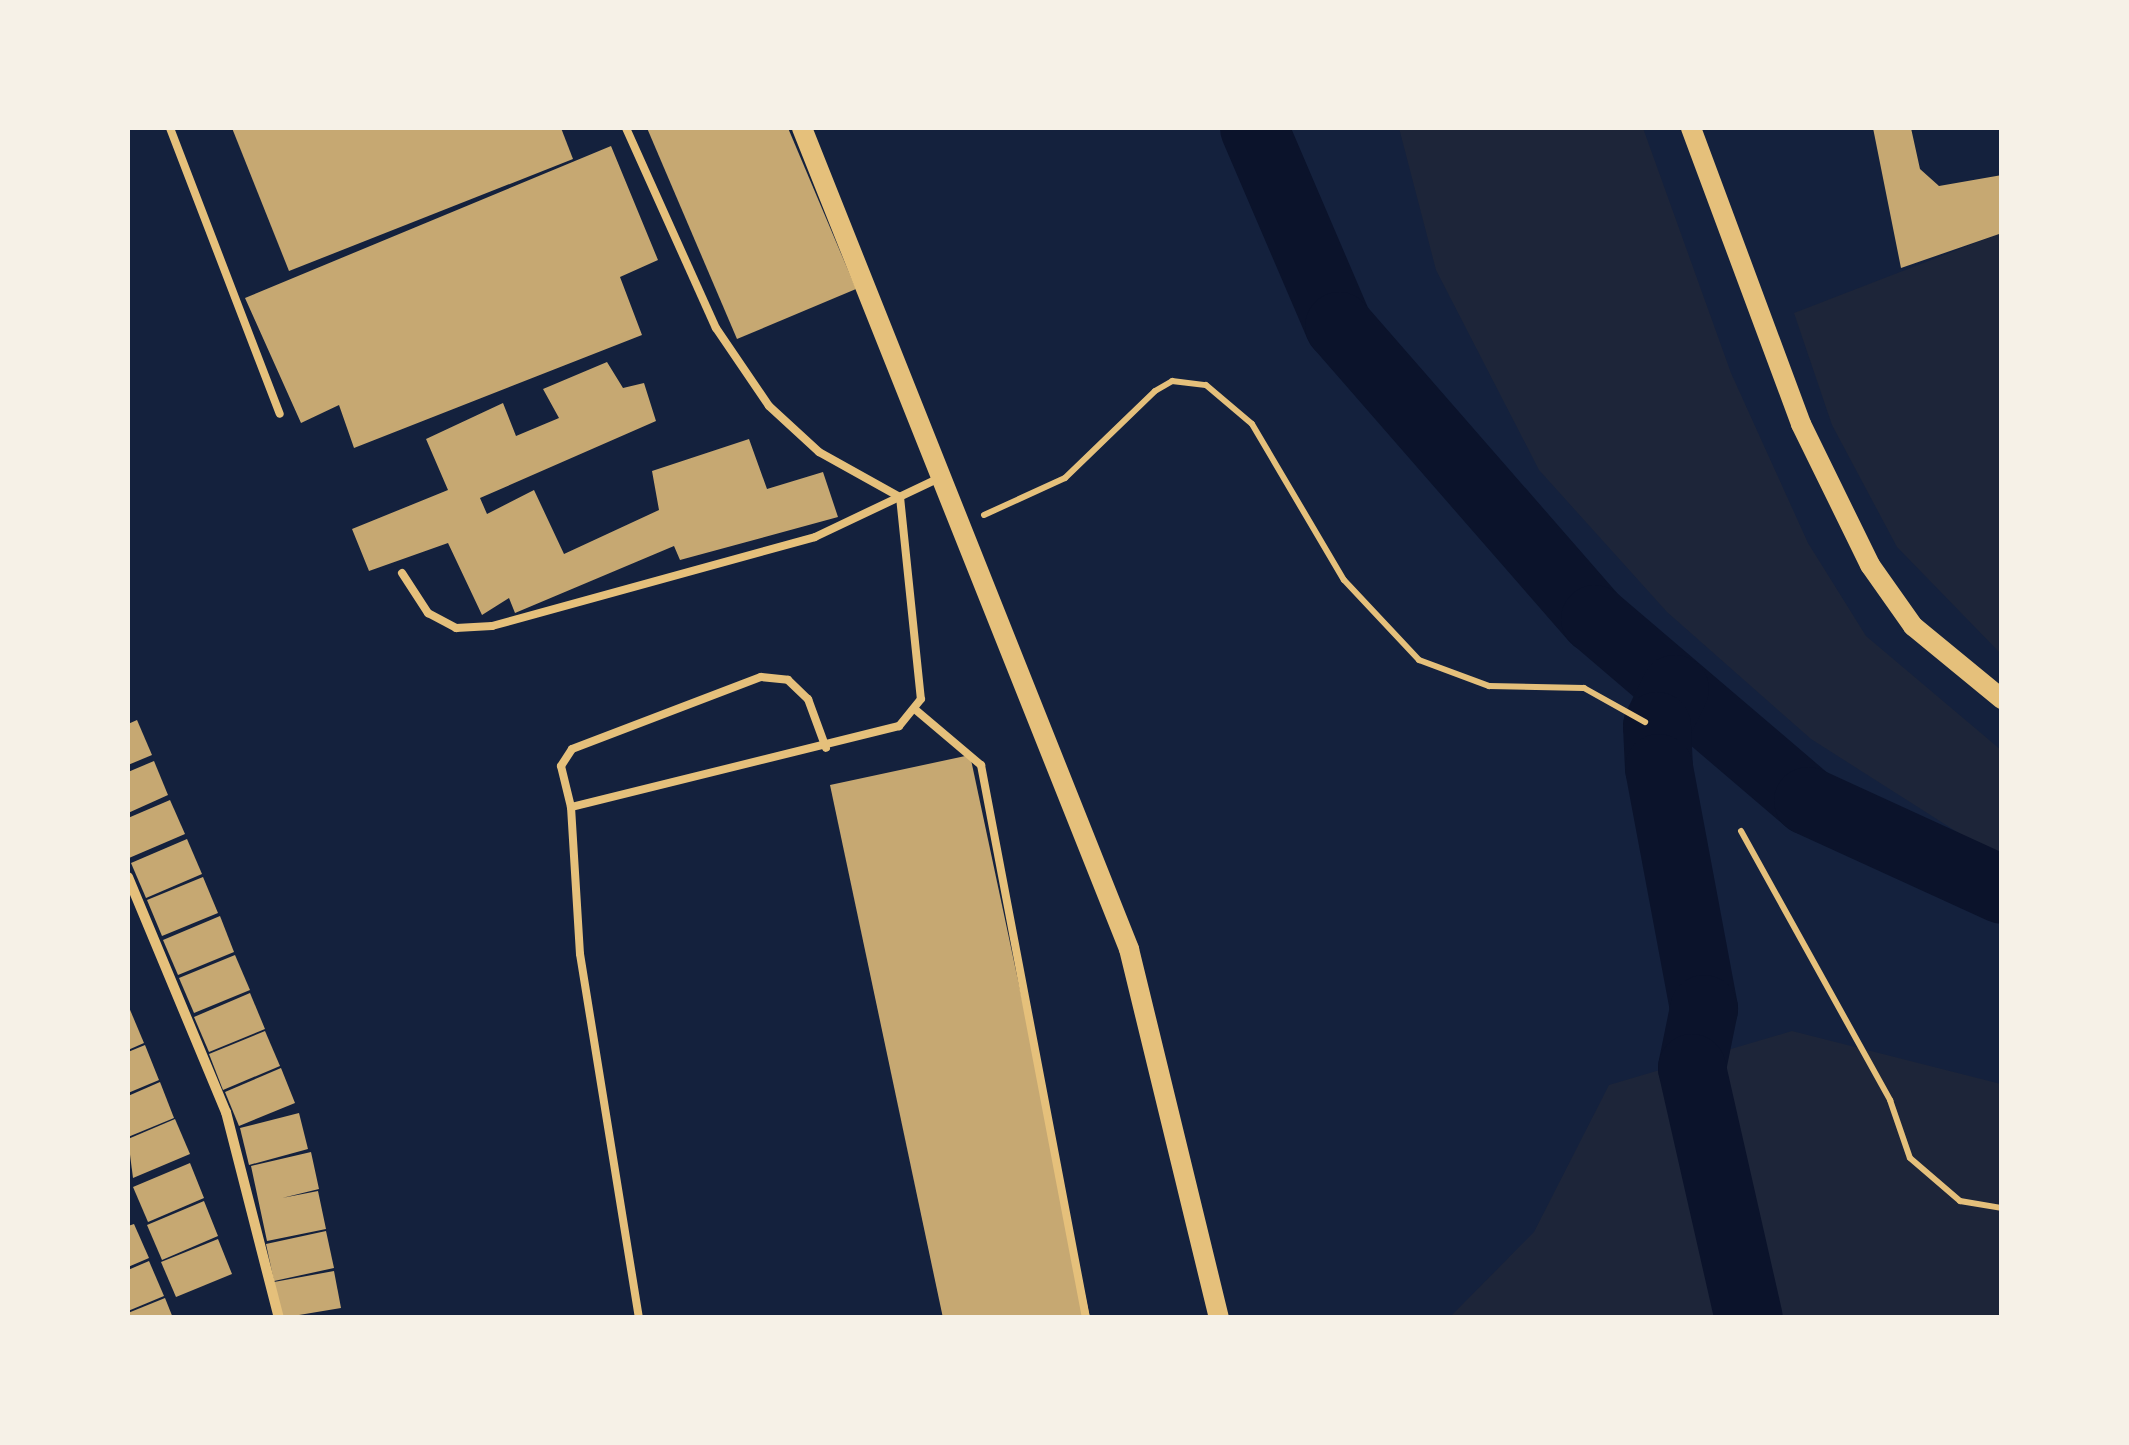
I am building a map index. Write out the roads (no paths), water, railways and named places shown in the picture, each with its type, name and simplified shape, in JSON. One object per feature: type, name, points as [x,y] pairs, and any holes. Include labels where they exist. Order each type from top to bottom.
[{"type":"main road","points":[[802,128],[964,520],[1129,948],[1219,1318]]},
{"type":"main road","points":[[1691,128],[1801,424],[1870,566],[1913,626],[2002,698]]},
{"type":"street","points":[[128,877],[226,1112],[279,1318]]},
{"type":"lane","points":[[170,128],[280,414]]},
{"type":"lane","points":[[626,128],[709,314],[770,406],[819,452],[900,498]]},
{"type":"lane","points":[[402,574],[428,613],[456,628],[492,626],[815,537],[946,475]]},
{"type":"lane","points":[[900,498],[916,711],[980,766],[1086,1318]]},
{"type":"lane","points":[[639,1318],[580,954],[571,806],[561,766],[572,749],[761,676],[788,680],[808,700],[826,748]]},
{"type":"lane","points":[[571,806],[826,748],[900,726],[916,711]]},
{"type":"waterway","points":[[1254,128],[1339,326],[1595,619],[1808,801],[2002,890]]},
{"type":"waterway","points":[[1675,689],[1657,726],[1659,768],[1704,1009],[1692,1068],[1749,1318]]}]
